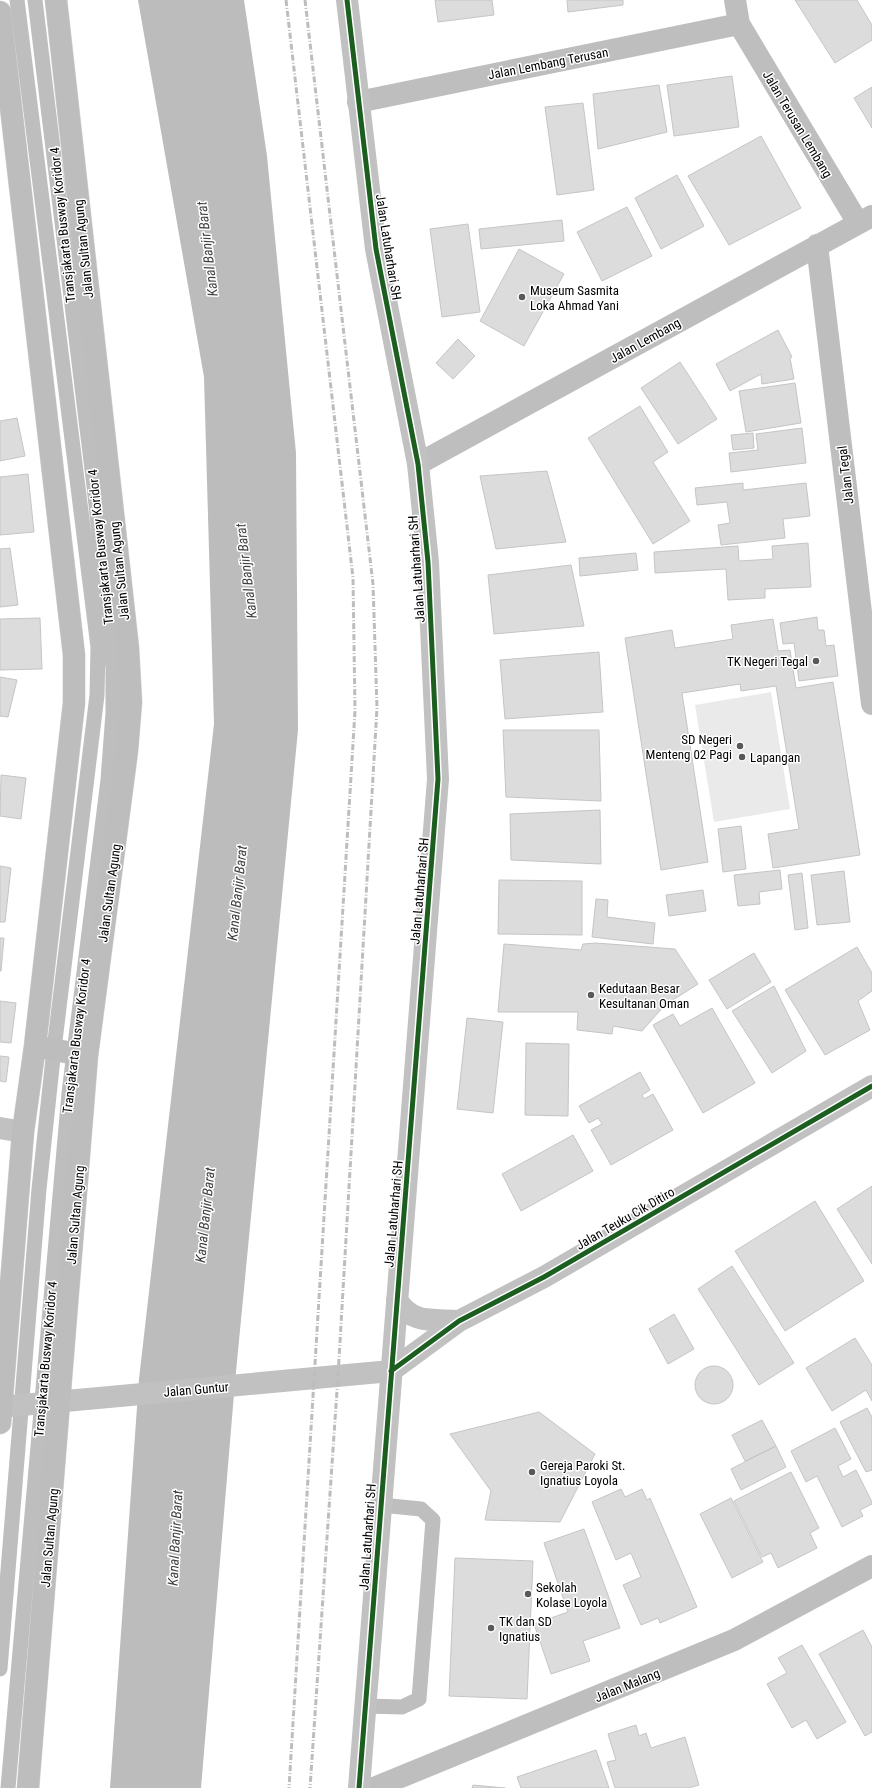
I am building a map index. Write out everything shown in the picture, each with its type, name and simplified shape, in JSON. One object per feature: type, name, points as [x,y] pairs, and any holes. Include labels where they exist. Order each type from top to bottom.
[{"type":"main road","name":"Jalan Sultan Agung","points":[[28,1788],[21,1408],[23,1132],[63,1051],[127,751],[130,702],[128,648],[56,0]]},
{"type":"main road","name":"Jalan Sultan Agung","points":[[0,12],[74,655],[74,703],[63,1051],[21,1408]]},
{"type":"street","name":"Jalan Latuharhari SH","points":[[347,0],[376,249],[418,464],[428,562],[438,779],[359,1788]]},
{"type":"street","points":[[735,0],[739,24]]},
{"type":"street","name":"Jalan Lembang Terusan","points":[[358,102],[739,24]]},
{"type":"street","name":"Jalan Terusan Lembang","points":[[739,24],[865,220]]},
{"type":"street","name":"Jalan Lembang","points":[[418,464],[865,220]]},
{"type":"street","name":"Jalan Tegal","points":[[817,246],[872,704]]},
{"type":"street","name":"Jalan Teuku Cik Ditiro","points":[[391,1371],[459,1321],[544,1277],[872,1086]]},
{"type":"street","points":[[0,1128],[23,1132]]},
{"type":"street","points":[[397,1300],[402,1309],[415,1317],[459,1321]]},
{"type":"street","name":"Jalan Guntur","points":[[21,1408],[104,1397],[391,1371]]},
{"type":"street","name":"Jalan Malang","points":[[374,1788],[734,1640],[872,1566]]},
{"type":"lane","name":"Transjakarta Busway Koridor 4","points":[[17,0],[98,647],[97,695],[63,1051]]},
{"type":"lane","name":"Transjakarta Busway Koridor 4","points":[[0,1669],[39,1188],[108,780],[113,713],[113,668],[94,486],[36,0]]},
{"type":"lane","name":"Transjakarta Busway Koridor 4","points":[[8,1788],[21,1408]]},
{"type":"lane","points":[[366,1706],[402,1707],[419,1699],[433,1520],[421,1509],[381,1505]]},
{"type":"shaded area","name":"Lapangan","points":[[771,692],[790,809],[714,822],[695,705]]},
{"type":"water","name":"Kanal Banjir Barat","points":[[138,0],[244,0],[267,156],[296,453],[298,730],[235,1382],[201,1788],[110,1788],[139,1379],[214,724],[204,377]]},
{"type":"building","points":[[435,0],[492,0],[494,15],[438,22]]},
{"type":"building","points":[[567,0],[623,0],[623,5],[568,12]]},
{"type":"building","points":[[795,0],[857,0],[872,25],[872,40],[835,63]]},
{"type":"building","points":[[732,76],[739,127],[674,136],[667,85]]},
{"type":"building","points":[[659,85],[667,132],[598,149],[593,94]]},
{"type":"building","points":[[872,87],[872,128],[854,98]]},
{"type":"building","points":[[583,103],[594,190],[557,195],[545,107]]},
{"type":"building","points":[[761,136],[801,208],[729,245],[688,176]]},
{"type":"building","points":[[677,175],[704,226],[661,249],[635,198]]},
{"type":"building","points":[[627,207],[652,256],[602,281],[577,232]]},
{"type":"building","points":[[562,220],[564,241],[481,249],[479,229]]},
{"type":"building","points":[[468,224],[480,312],[442,317],[430,229]]},
{"type":"building","name":"Museum Sasmita Loka Ahmad Yani","points":[[519,249],[564,274],[524,346],[480,321]]},
{"type":"building","points":[[778,330],[792,357],[790,358],[794,379],[762,384],[761,374],[730,391],[716,364]]},
{"type":"building","points":[[458,339],[475,356],[453,379],[436,363]]},
{"type":"building","points":[[680,362],[717,419],[678,444],[641,388]]},
{"type":"building","points":[[795,383],[801,423],[746,432],[739,391]]},
{"type":"building","points":[[640,406],[668,452],[653,462],[690,521],[653,544],[588,438]]},
{"type":"building","points":[[17,418],[25,456],[0,461],[0,421]]},
{"type":"building","points":[[802,428],[806,463],[731,472],[729,453],[758,450],[756,434]]},
{"type":"building","points":[[753,433],[754,448],[733,450],[731,435]]},
{"type":"building","points":[[547,471],[566,542],[496,549],[480,476]]},
{"type":"building","points":[[28,474],[34,532],[0,535],[0,477]]},
{"type":"building","points":[[743,483],[743,490],[806,483],[810,516],[783,519],[785,538],[721,545],[718,525],[730,523],[727,502],[697,505],[695,488]]},
{"type":"building","points":[[808,543],[811,587],[765,589],[765,598],[728,600],[726,569],[655,573],[654,552],[738,546],[739,561],[773,559],[772,546]]},
{"type":"building","points":[[10,548],[18,605],[0,607],[0,549]]},
{"type":"building","points":[[636,553],[638,570],[580,576],[579,558]]},
{"type":"building","points":[[571,565],[584,626],[494,634],[488,575]]},
{"type":"building","name":"TK Negeri Tegal","points":[[817,617],[818,630],[824,630],[826,646],[834,645],[838,676],[799,681],[794,643],[783,644],[780,623]]},
{"type":"building","points":[[40,618],[42,669],[0,670],[0,619]]},
{"type":"building","points":[[773,619],[778,651],[790,650],[796,688],[833,682],[860,855],[773,868],[768,834],[799,829],[776,686],[741,691],[740,684],[682,693],[708,862],[661,870],[625,638],[672,630],[675,648],[733,639],[731,625]]},
{"type":"building","points":[[599,652],[603,712],[505,719],[500,660]]},
{"type":"building","points":[[0,677],[17,680],[8,717],[0,716]]},
{"type":"building","points":[[503,730],[599,730],[601,801],[506,797]]},
{"type":"building","points":[[1,775],[26,778],[21,819],[0,816]]},
{"type":"building","points":[[600,810],[601,864],[511,860],[510,814]]},
{"type":"building","points":[[741,826],[746,869],[723,872],[718,829]]},
{"type":"building","points":[[0,866],[11,868],[5,922],[0,922]]},
{"type":"building","points":[[780,870],[782,889],[759,892],[760,904],[738,906],[734,875]]},
{"type":"building","points":[[844,871],[850,922],[817,925],[811,875]]},
{"type":"building","points":[[802,873],[808,928],[795,930],[788,875]]},
{"type":"building","points":[[499,880],[582,881],[582,935],[498,934]]},
{"type":"building","points":[[703,890],[706,911],[669,916],[666,895]]},
{"type":"building","points":[[596,899],[608,900],[607,917],[655,923],[653,944],[592,937]]},
{"type":"building","points":[[0,938],[4,938],[1,971],[0,971]]},
{"type":"building","name":"Kedutaan Besar Kesultanan Oman","points":[[596,943],[675,949],[698,984],[665,1005],[642,1031],[613,1026],[612,1034],[577,1030],[578,1012],[498,1012],[504,944],[581,950],[583,944]]},
{"type":"building","points":[[857,947],[872,973],[872,991],[858,1001],[870,1030],[825,1055],[785,990]]},
{"type":"building","points":[[754,953],[771,982],[727,1009],[709,980]]},
{"type":"building","points":[[774,986],[806,1051],[772,1073],[732,1011]]},
{"type":"building","points":[[0,1001],[16,1003],[11,1043],[0,1042]]},
{"type":"building","points":[[712,1008],[755,1083],[703,1113],[653,1025],[673,1014],[680,1026]]},
{"type":"building","points":[[467,1018],[503,1022],[493,1113],[457,1109]]},
{"type":"building","points":[[526,1043],[569,1044],[568,1116],[525,1115]]},
{"type":"building","points":[[0,1056],[9,1057],[6,1082],[0,1081]]},
{"type":"building","points":[[640,1072],[650,1090],[642,1095],[644,1099],[653,1094],[673,1130],[611,1165],[591,1130],[602,1124],[598,1118],[589,1123],[579,1106]]},
{"type":"building","points":[[573,1135],[593,1171],[521,1211],[502,1174]]},
{"type":"building","points":[[872,1186],[872,1264],[837,1209]]},
{"type":"building","points":[[815,1201],[864,1281],[785,1331],[735,1251]]},
{"type":"building","points":[[732,1266],[794,1363],[759,1385],[698,1289]]},
{"type":"building","points":[[674,1314],[694,1349],[668,1364],[649,1329]]},
{"type":"building","points":[[855,1338],[872,1365],[872,1401],[866,1390],[832,1411],[806,1368]]},
{"type":"building","points":[[710,1366],[718,1366],[725,1369],[730,1374],[733,1385],[730,1396],[725,1401],[718,1404],[710,1404],[703,1401],[698,1396],[695,1389],[695,1381],[698,1374],[703,1369]]},
{"type":"building","points":[[867,1408],[872,1417],[872,1470],[866,1472],[840,1422]]},
{"type":"building","name":"Gereja Paroki St. Ignatius Loyola","points":[[539,1412],[595,1454],[560,1522],[485,1520],[491,1491],[450,1434]]},
{"type":"building","points":[[762,1420],[776,1446],[745,1461],[732,1435]]},
{"type":"building","points":[[835,1428],[851,1459],[838,1466],[843,1477],[856,1470],[872,1502],[872,1504],[860,1510],[863,1516],[842,1527],[817,1476],[806,1482],[791,1451]]},
{"type":"building","points":[[776,1446],[786,1467],[741,1490],[731,1469]]},
{"type":"building","points":[[791,1472],[819,1528],[810,1533],[817,1548],[778,1568],[771,1553],[762,1557],[734,1501]]},
{"type":"building","points":[[621,1489],[625,1497],[642,1489],[647,1500],[650,1498],[697,1607],[660,1623],[658,1618],[641,1625],[623,1585],[641,1577],[631,1553],[616,1560],[592,1502]]},
{"type":"building","points":[[731,1498],[763,1562],[732,1578],[700,1514]]},
{"type":"building","points":[[584,1529],[620,1628],[583,1641],[590,1661],[551,1674],[534,1624],[568,1612],[544,1543]]},
{"type":"building","name":"TK dan SD Ignatius","points":[[455,1558],[533,1561],[527,1699],[449,1696]]},
{"type":"building","points":[[863,1630],[872,1647],[872,1732],[865,1736],[819,1654]]},
{"type":"building","points":[[802,1645],[846,1722],[817,1739],[806,1720],[792,1728],[767,1684],[787,1673],[778,1658]]},
{"type":"building","points":[[636,1725],[639,1736],[646,1733],[651,1748],[685,1737],[699,1785],[689,1788],[615,1788],[607,1762],[616,1760],[608,1734]]},
{"type":"building","points":[[596,1750],[609,1788],[521,1788],[517,1777]]},
{"type":"building","points":[[473,1785],[505,1788],[472,1788]]},
{"type":"railway","points":[[286,0],[353,578],[355,711],[289,1788]]},
{"type":"railway","points":[[305,0],[373,584],[377,708],[338,1376],[310,1788]]},
{"type":"cycle path","points":[[347,0],[376,249],[418,464],[428,562],[438,779],[359,1788]]},
{"type":"cycle path","points":[[391,1371],[459,1321],[544,1277],[872,1086]]},
{"type":"place","name":"Museum Sasmita Loka Ahmad Yani","points":[[522,297]]},
{"type":"place","name":"TK Negeri Tegal","points":[[816,661]]},
{"type":"place","name":"SD Negeri Menteng 02 Pagi","points":[[740,746]]},
{"type":"place","name":"Lapangan","points":[[742,757]]},
{"type":"place","name":"Kedutaan Besar Kesultanan Oman","points":[[591,995]]},
{"type":"place","name":"Gereja Paroki St. Ignatius Loyola","points":[[532,1472]]},
{"type":"place","name":"Sekolah Kolase Loyola","points":[[528,1594]]},
{"type":"place","name":"TK dan SD Ignatius","points":[[491,1628]]}]
